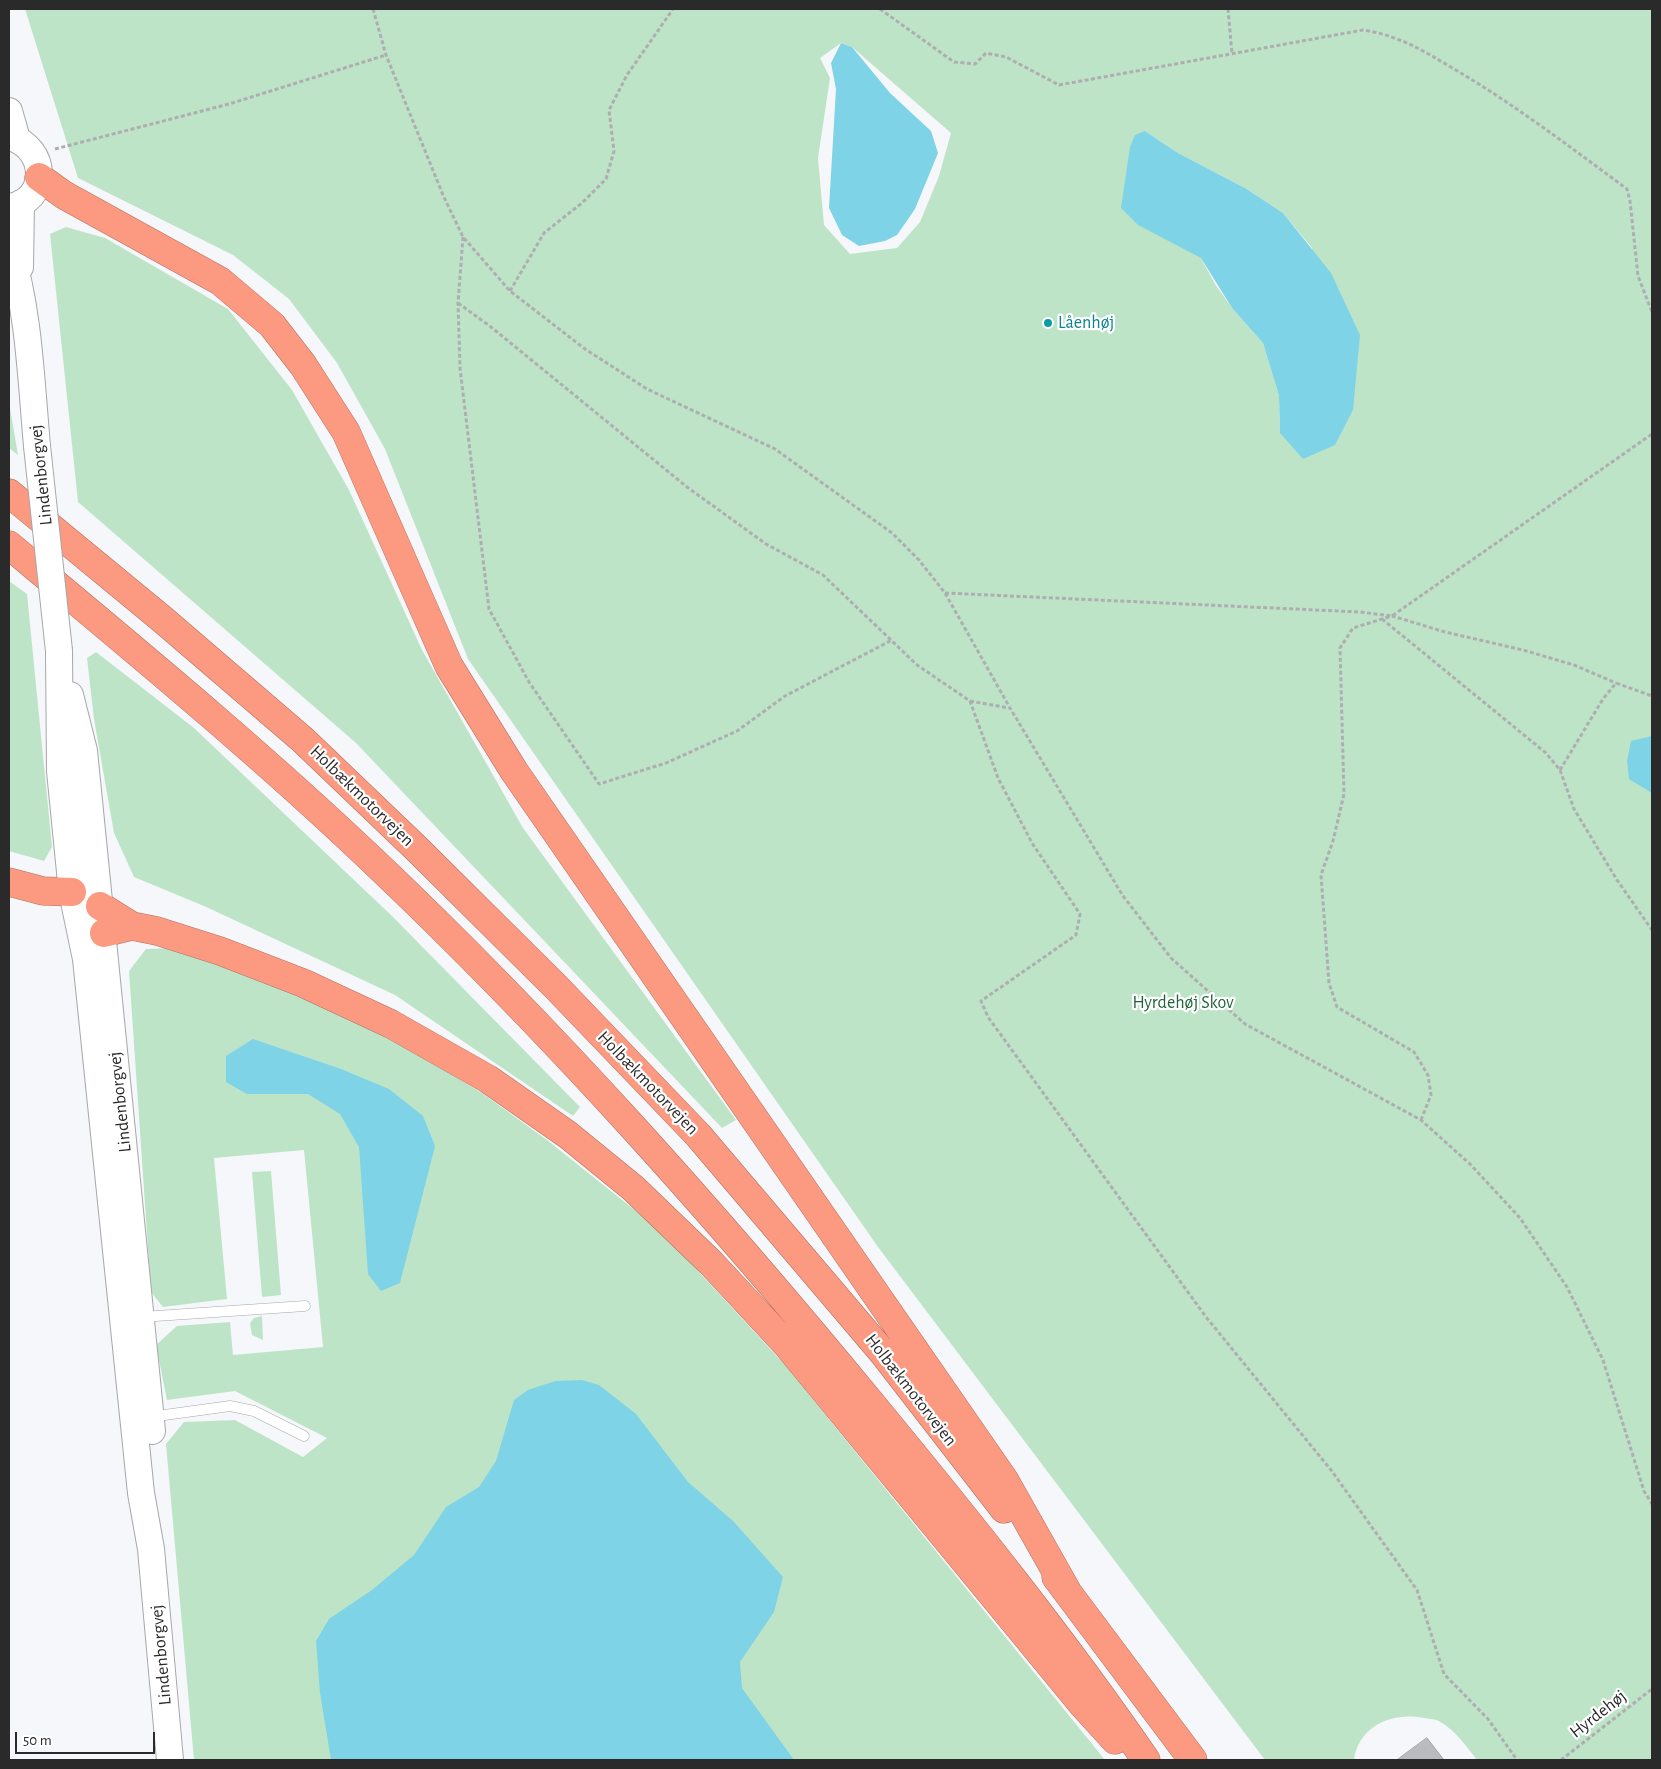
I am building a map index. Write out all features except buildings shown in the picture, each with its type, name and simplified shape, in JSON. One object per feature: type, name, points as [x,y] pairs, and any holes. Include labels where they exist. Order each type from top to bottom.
[{"type":"highway","points":[[25,152],[64,196],[220,280],[272,325],[303,365],[346,432],[449,666],[520,779],[1005,1481],[1067,1591]]},
{"type":"highway","name":"Holbækmotorvejen","points":[[9,493],[162,619],[303,740],[418,850],[557,988],[698,1135],[884,1354],[1067,1591],[1193,1760]]},
{"type":"highway","points":[[9,545],[212,715],[371,859],[524,1011],[677,1174],[828,1351],[957,1508],[1109,1706],[1146,1760]]},
{"type":"highway","points":[[9,882],[44,891],[89,890],[132,926],[220,951],[303,983],[392,1024],[488,1079],[568,1135],[633,1188],[711,1263],[788,1346],[1083,1705],[1133,1760]]},
{"type":"highway","points":[[104,933],[132,926]]},
{"type":"main road","points":[[9,111],[25,152],[30,197],[15,205]]},
{"type":"main road","name":"Lindenborgvej","points":[[15,205],[21,293],[59,654],[60,772],[89,890],[104,933],[132,1317],[142,1418],[153,1446],[151,1549],[170,1760]]},
{"type":"main road","name":"Lindenborgvej","points":[[9,246],[21,293]]},
{"type":"main road","name":"Lindenborgvej","points":[[59,654],[84,752],[89,890],[86,960],[132,1317]]},
{"type":"lane","points":[[132,1317],[305,1306]]},
{"type":"lane","points":[[142,1418],[230,1406],[254,1411],[304,1436]]},
{"type":"path","points":[[373,9],[386,55],[443,195],[463,237],[510,291],[585,350],[647,389],[775,449],[892,533],[919,560],[945,593],[1010,708],[1123,896],[1170,958],[1245,1024],[1421,1120],[1471,1165],[1520,1218],[1567,1287],[1603,1360],[1644,1492],[1652,1504]]},
{"type":"path","points":[[510,291],[544,233],[582,203],[606,180],[614,151],[609,110],[627,75],[673,9]]},
{"type":"path","points":[[880,9],[954,62],[975,64],[986,53],[1006,56],[1059,85],[1363,30],[1384,33],[1408,42],[1492,91],[1627,189],[1638,276],[1652,312]]},
{"type":"path","points":[[1228,9],[1232,54]]},
{"type":"path","points":[[25,152],[230,104],[386,55]]},
{"type":"path","points":[[463,237],[458,303],[460,368],[489,609],[529,682],[599,784],[666,764],[737,730],[785,696],[892,640]]},
{"type":"path","points":[[458,303],[491,327],[687,487],[766,544],[824,576],[917,665],[970,701],[1010,708]]},
{"type":"path","points":[[1421,1120],[1431,1095],[1428,1075],[1414,1052],[1337,1007],[1329,983],[1321,875],[1333,841],[1344,794],[1340,648],[1354,628],[1392,616],[1651,436]]},
{"type":"path","points":[[945,593],[1350,611],[1392,616],[1445,632],[1532,652],[1574,665],[1652,696]]},
{"type":"path","points":[[1382,619],[1546,753],[1560,770],[1574,808],[1617,880],[1652,930]]},
{"type":"path","points":[[1560,770],[1603,699],[1616,683]]},
{"type":"path","points":[[970,701],[998,778],[1032,842],[1080,914],[1076,935],[981,1001],[988,1017],[1206,1317],[1332,1470],[1417,1590],[1444,1674],[1488,1719],[1517,1760]]},
{"type":"path","name":"Hyrdehøj","points":[[1561,1760],[1652,1689]]},
{"type":"green space","name":"Hyrdehøj Skov","points":[[25,9],[1652,9],[1652,1760],[1477,1760],[1451,1729],[1439,1721],[1401,1717],[1390,1719],[1370,1730],[1357,1748],[1354,1760],[1265,1760],[878,1247],[468,659],[385,449],[337,363],[289,299],[233,255],[78,178]],"holes":[[[841,43],[852,47],[951,133],[939,176],[920,222],[897,248],[850,254],[824,225],[818,158],[830,78],[820,58]],[[1145,131],[1178,153],[1245,188],[1283,213],[1312,248],[1280,433],[1279,396],[1263,343],[1232,308],[1215,284],[1201,258]]]},
{"type":"green space","points":[[66,227],[105,238],[228,309],[292,390],[349,490],[422,650],[523,828],[736,1120],[722,1128],[356,743],[78,502],[50,234]]},
{"type":"green space","points":[[9,402],[18,455],[9,448]]},
{"type":"green space","points":[[9,581],[27,594],[52,847],[44,861],[9,851]]},
{"type":"green space","points":[[96,652],[194,728],[392,916],[580,1107],[573,1116],[395,995],[204,906],[134,877],[114,833],[94,719],[87,658]]},
{"type":"green space","points":[[173,948],[248,972],[390,1038],[479,1091],[547,1140],[661,1231],[785,1365],[1105,1760],[194,1760],[166,1444],[184,1422],[235,1420],[303,1457],[327,1438],[235,1391],[167,1400],[156,1345],[177,1326],[230,1322],[233,1355],[323,1347],[304,1150],[214,1158],[227,1299],[163,1307],[151,1292],[129,971],[146,949]]},
{"type":"green space","points":[[271,1171],[281,1295],[262,1297],[252,1172]]},
{"type":"green space","points":[[262,1316],[263,1340],[252,1335],[250,1323],[254,1318]]},
{"type":"water","points":[[841,43],[852,47],[890,93],[931,131],[938,153],[915,209],[897,235],[885,241],[859,246],[842,235],[829,208],[836,89],[831,63]]},
{"type":"water","points":[[1145,131],[1178,153],[1245,188],[1283,213],[1331,273],[1360,335],[1353,410],[1335,445],[1303,459],[1280,433],[1279,396],[1263,343],[1232,308],[1201,258],[1138,225],[1121,208],[1130,147],[1135,135]]},
{"type":"water","points":[[1652,736],[1652,793],[1629,779],[1627,761],[1631,741]]},
{"type":"water","points":[[253,1039],[341,1069],[389,1089],[423,1116],[435,1146],[400,1283],[381,1291],[368,1274],[359,1147],[340,1114],[308,1094],[247,1094],[226,1082],[226,1056]]},
{"type":"water","points":[[582,1380],[599,1385],[636,1414],[688,1482],[733,1521],[783,1577],[774,1612],[740,1662],[742,1688],[794,1760],[331,1760],[320,1693],[316,1641],[329,1619],[372,1590],[414,1555],[446,1507],[479,1487],[496,1461],[514,1400],[528,1390],[555,1381]]},
{"type":"place","name":"Låenhøj","points":[[1048,323]]}]
